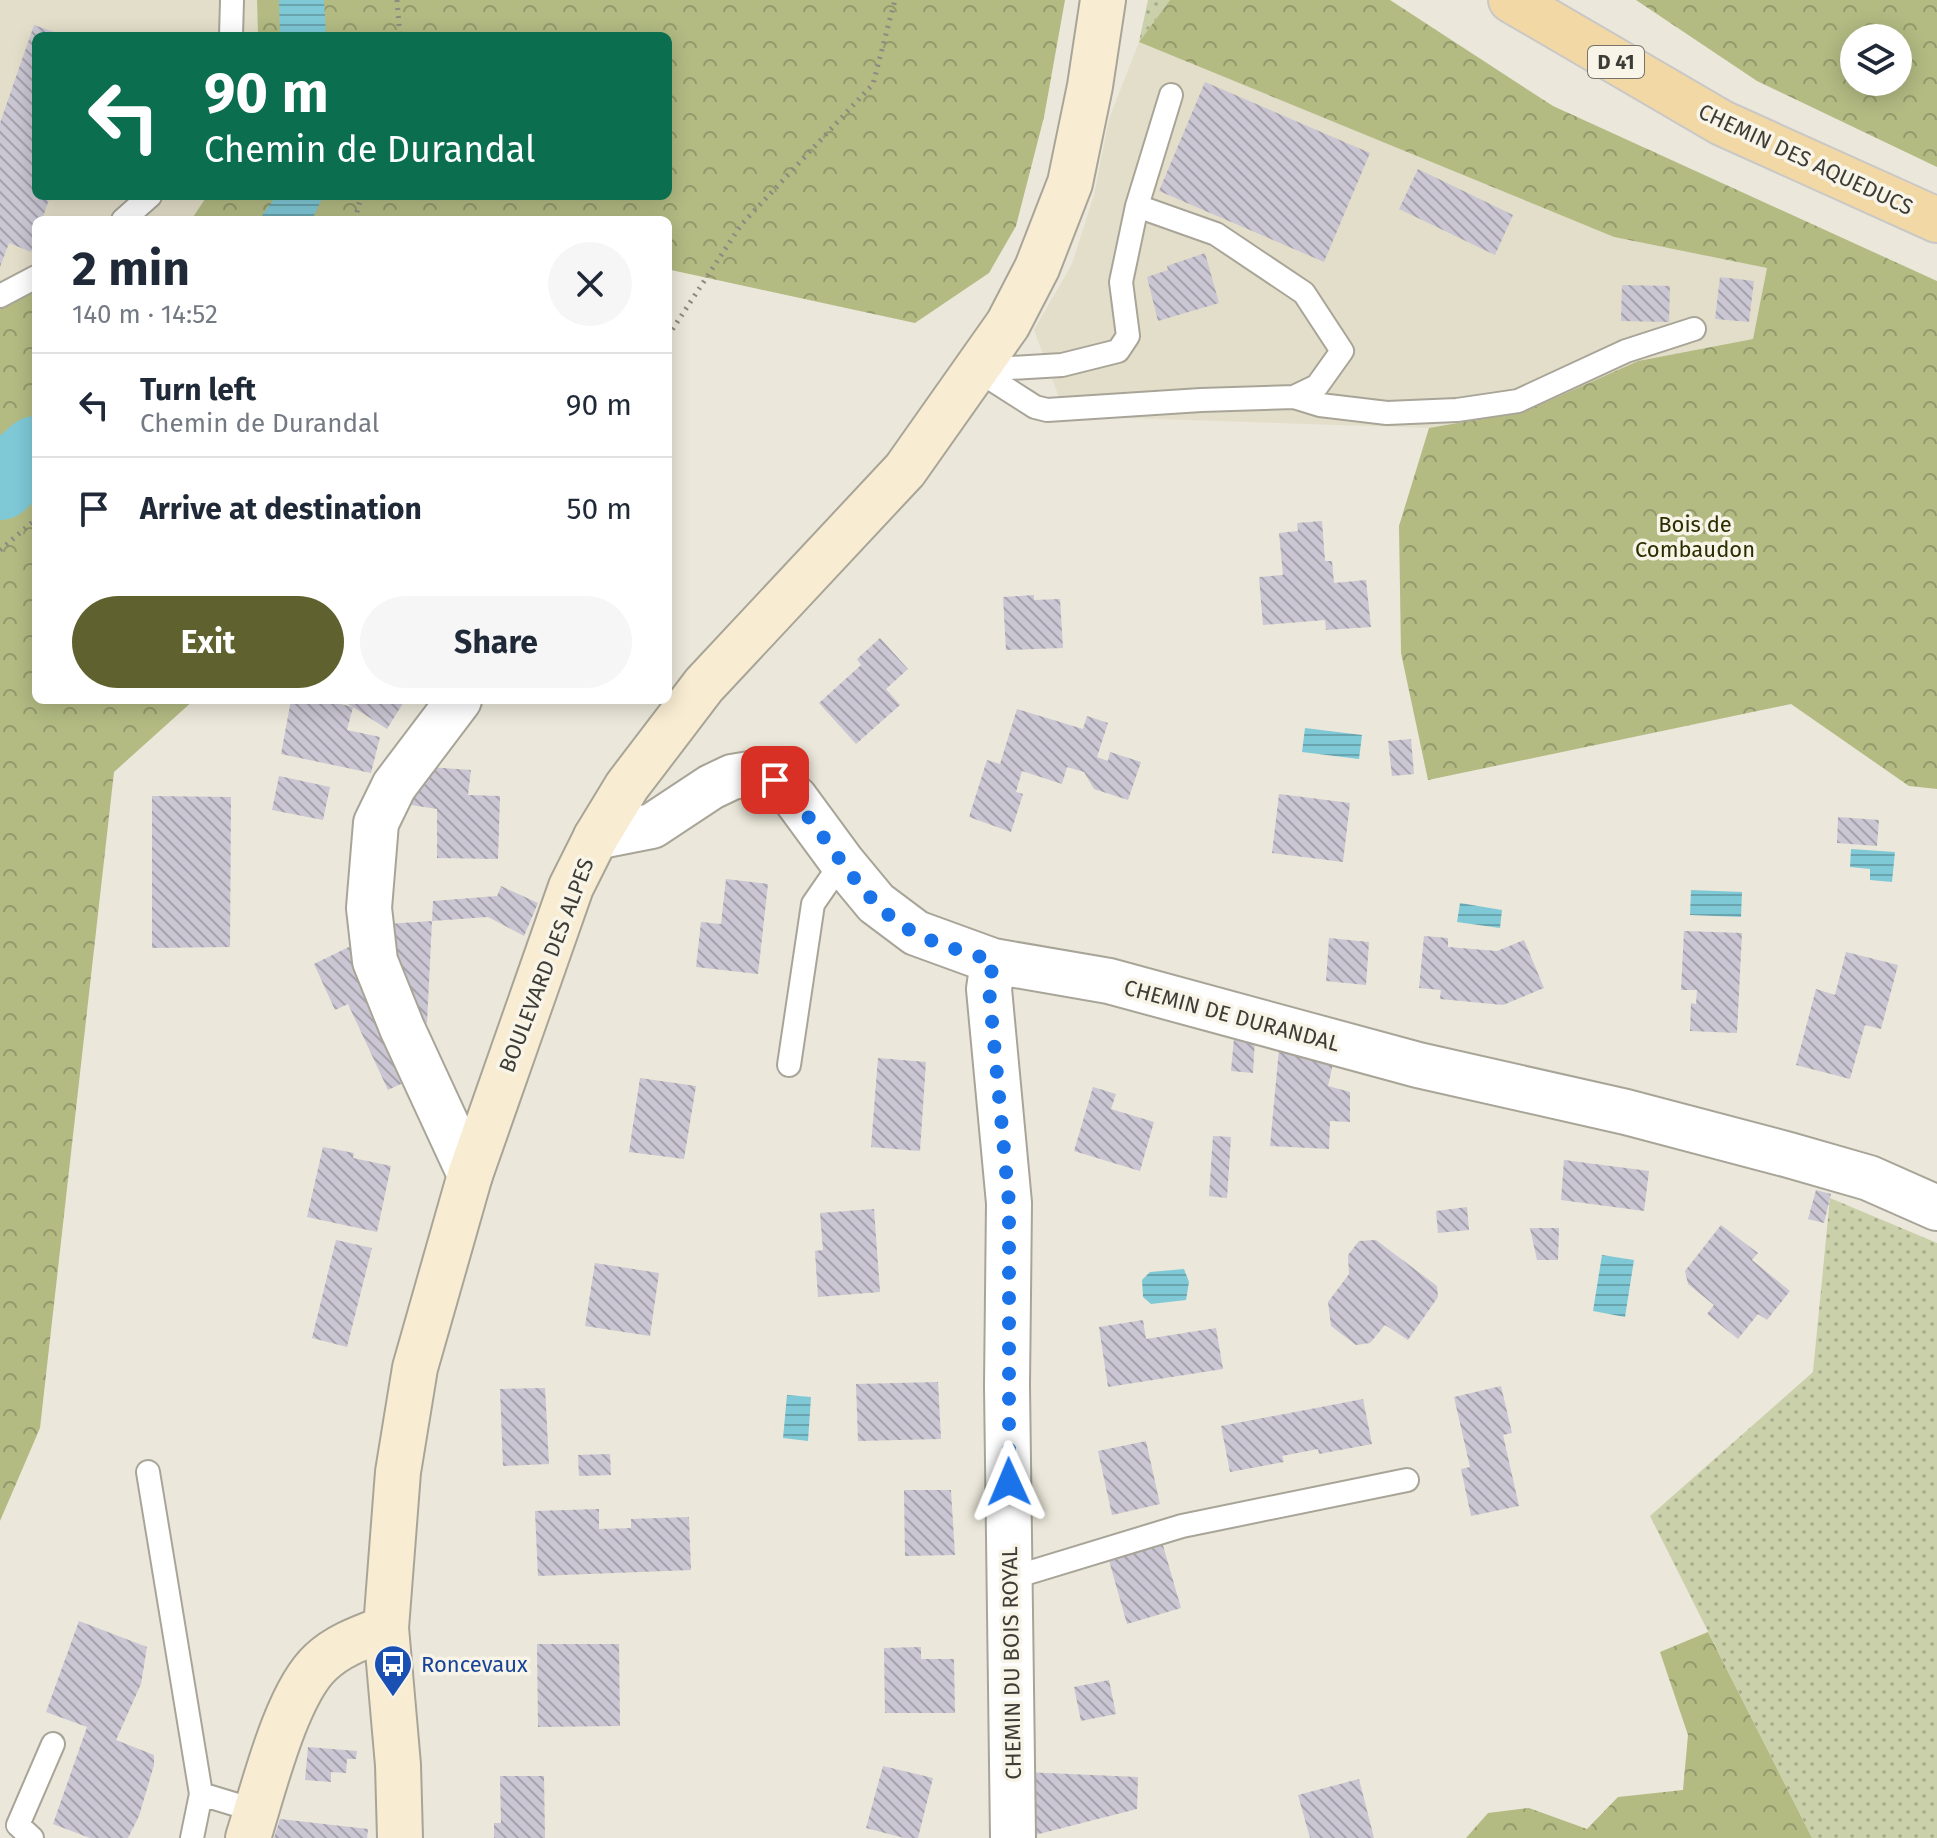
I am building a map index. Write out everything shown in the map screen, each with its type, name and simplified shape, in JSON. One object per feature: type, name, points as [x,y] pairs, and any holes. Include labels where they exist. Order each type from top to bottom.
[{"type":"main road","name":"CHEMIN DES AQUEDUCS","points":[[1511,0],[1722,123],[1937,220]]},
{"type":"street","name":"BOULEVARD DES ALPES","points":[[400,1838],[398,1765],[386,1628],[398,1472],[415,1368],[470,1175],[571,887],[627,786],[704,685],[905,470],[1008,324],[1037,268],[1070,183],[1090,86],[1103,0]]},
{"type":"street","points":[[456,704],[394,786],[376,823],[369,908],[375,961],[402,1028],[470,1175]]},
{"type":"street","name":"CHEMIN DE DURANDAL","points":[[596,837],[652,826],[711,787],[732,777],[756,773],[775,780],[795,798],[876,903],[916,933],[993,961],[1109,981],[1418,1065],[1641,1116],[1869,1178],[1937,1208]]},
{"type":"street","name":"CHEMIN DU BOIS ROYAL","points":[[993,961],[989,989],[1009,1203],[1007,1386],[1013,1838]]},
{"type":"street","points":[[253,1824],[296,1695],[306,1677],[341,1647],[386,1628]]},
{"type":"lane","points":[[231,32],[232,0]]},
{"type":"lane","points":[[977,370],[1062,365],[1118,351],[1128,336],[1121,282],[1137,206],[1171,95]]},
{"type":"lane","points":[[128,216],[146,200]]},
{"type":"lane","points":[[1137,206],[1216,234],[1304,293],[1342,351],[1317,386],[1294,397]]},
{"type":"lane","points":[[0,296],[32,279]]},
{"type":"lane","points":[[977,370],[1035,407],[1047,410],[1294,397],[1320,405],[1387,413],[1457,410],[1518,401],[1626,351],[1694,329]]},
{"type":"lane","points":[[789,1065],[813,904],[842,862]]},
{"type":"lane","points":[[148,1472],[201,1794],[192,1838]]},
{"type":"lane","points":[[1011,1578],[1182,1526],[1407,1480]]},
{"type":"lane","points":[[32,1838],[18,1825],[53,1744]]},
{"type":"lane","points":[[201,1794],[253,1824]]},
{"type":"path","points":[[397,0],[400,32]]},
{"type":"path","points":[[672,330],[741,225],[873,84],[895,0]]},
{"type":"path","points":[[0,550],[32,522]]},
{"type":"shaded area","points":[[0,0],[257,0],[258,32],[32,32],[32,200],[204,200],[194,216],[32,216],[32,281],[0,301]]},
{"type":"shaded area","points":[[1139,42],[1614,237],[1767,268],[1753,339],[1638,361],[1526,411],[1429,428],[1066,416],[1034,330],[1072,264],[1094,195],[1109,119]]},
{"type":"green space","points":[[257,0],[1065,0],[1044,117],[1016,226],[989,273],[915,323],[672,270],[672,216],[194,216],[204,200],[672,200],[672,32],[258,32]]},
{"type":"green space","points":[[1148,0],[1170,0],[1139,42]]},
{"type":"green space","name":"Bois de Combaudon","points":[[1170,0],[1390,0],[1553,106],[1937,281],[1937,789],[1909,786],[1791,704],[1428,780],[1401,653],[1399,526],[1429,428],[1526,411],[1638,361],[1753,339],[1767,268],[1614,237],[1139,42]]},
{"type":"green space","points":[[1636,0],[1937,0],[1937,167],[1757,81]]},
{"type":"green space","points":[[32,281],[32,704],[190,704],[114,772],[40,1428],[0,1521],[0,301]]},
{"type":"green space","points":[[1830,1198],[1937,1243],[1937,1838],[1812,1838],[1650,1516],[1813,1372]]},
{"type":"green space","points":[[1708,1632],[1812,1838],[1466,1838],[1488,1813],[1529,1808],[1587,1829],[1618,1797],[1683,1790],[1688,1735],[1660,1652]]},
{"type":"water","points":[[279,0],[324,0],[326,32],[280,32]]},
{"type":"water","points":[[273,200],[321,200],[314,216],[262,216]]},
{"type":"water","points":[[1305,728],[1362,735],[1359,759],[1302,752]]},
{"type":"water","points":[[1851,849],[1895,852],[1892,882],[1870,880],[1870,869],[1850,867]]},
{"type":"water","points":[[1691,890],[1742,892],[1741,917],[1690,915]]},
{"type":"water","points":[[1460,903],[1502,910],[1500,928],[1457,922]]},
{"type":"water","points":[[1602,1255],[1634,1260],[1625,1317],[1593,1311]]},
{"type":"water","points":[[1184,1269],[1189,1282],[1186,1300],[1151,1304],[1143,1297],[1142,1280],[1150,1272]]},
{"type":"water","points":[[787,1395],[811,1397],[808,1441],[783,1438]]},
{"type":"building","points":[[34,25],[54,32],[32,32],[32,200],[49,200],[43,216],[32,216],[31,252],[9,243],[0,267],[0,123]]},
{"type":"building","points":[[1205,82],[1370,153],[1324,262],[1159,191]]},
{"type":"building","points":[[1418,169],[1513,215],[1495,255],[1399,209]]},
{"type":"building","points":[[1205,253],[1219,303],[1158,321],[1147,277],[1168,270],[1167,266]]},
{"type":"building","points":[[1720,277],[1754,281],[1749,322],[1715,319]]},
{"type":"building","points":[[1622,285],[1670,286],[1669,322],[1621,321]]},
{"type":"building","points":[[1322,521],[1325,561],[1332,561],[1334,583],[1366,580],[1371,627],[1326,630],[1325,620],[1263,625],[1259,577],[1283,575],[1279,533],[1298,531],[1297,523]]},
{"type":"building","points":[[1034,595],[1034,600],[1060,599],[1063,648],[1006,650],[1003,597]]},
{"type":"building","points":[[880,638],[908,669],[886,689],[900,705],[856,744],[819,703],[861,665],[857,659]]},
{"type":"building","points":[[290,704],[353,707],[347,730],[380,737],[371,773],[281,754]]},
{"type":"building","points":[[348,704],[403,704],[387,729]]},
{"type":"building","points":[[1017,709],[1083,729],[1087,716],[1108,723],[1097,757],[1108,761],[1110,752],[1141,762],[1128,800],[1094,789],[1084,772],[1067,767],[1062,784],[1022,771],[1016,792],[1023,794],[1011,832],[969,817],[987,760],[1000,764]]},
{"type":"building","points":[[1411,739],[1414,774],[1392,776],[1388,741]]},
{"type":"building","points":[[429,767],[471,770],[468,795],[500,796],[498,859],[437,858],[437,809],[405,804]]},
{"type":"building","points":[[279,776],[330,787],[323,820],[272,810]]},
{"type":"building","points":[[1279,794],[1350,803],[1343,862],[1272,853]]},
{"type":"building","points":[[152,796],[231,797],[230,947],[152,948]]},
{"type":"building","points":[[1838,817],[1879,820],[1877,846],[1837,843]]},
{"type":"building","points":[[726,879],[768,884],[758,974],[696,967],[701,922],[721,924]]},
{"type":"building","points":[[501,886],[538,903],[524,936],[488,917],[432,921],[433,901],[497,896]]},
{"type":"building","points":[[432,921],[427,1023],[416,1026],[387,924]]},
{"type":"building","points":[[1684,931],[1742,933],[1737,1033],[1690,1031],[1691,1003],[1696,1004],[1697,990],[1681,990]]},
{"type":"building","points":[[1424,936],[1448,938],[1448,947],[1497,951],[1524,940],[1544,988],[1503,1005],[1440,999],[1441,990],[1419,988]]},
{"type":"building","points":[[1329,938],[1369,942],[1366,985],[1326,981]]},
{"type":"building","points":[[359,942],[414,1078],[388,1090],[348,1004],[335,1010],[314,964]]},
{"type":"building","points":[[1846,952],[1898,965],[1881,1029],[1865,1025],[1850,1079],[1796,1065],[1816,989],[1835,995]]},
{"type":"building","points":[[1234,1038],[1255,1039],[1253,1073],[1231,1071]]},
{"type":"building","points":[[1279,1049],[1334,1059],[1328,1086],[1350,1092],[1350,1122],[1330,1121],[1329,1149],[1270,1146]]},
{"type":"building","points":[[878,1058],[926,1062],[920,1151],[871,1147]]},
{"type":"building","points":[[640,1078],[696,1086],[684,1159],[629,1152]]},
{"type":"building","points":[[1093,1087],[1116,1094],[1111,1109],[1154,1122],[1140,1171],[1074,1151]]},
{"type":"building","points":[[1213,1136],[1231,1137],[1227,1198],[1209,1196]]},
{"type":"building","points":[[323,1147],[354,1153],[353,1158],[391,1166],[377,1232],[307,1217]]},
{"type":"building","points":[[1564,1160],[1649,1171],[1644,1211],[1561,1200]]},
{"type":"building","points":[[1816,1190],[1831,1194],[1824,1223],[1808,1219]]},
{"type":"building","points":[[1467,1207],[1469,1230],[1438,1233],[1436,1211]]},
{"type":"building","points":[[874,1209],[880,1292],[818,1297],[815,1251],[823,1250],[820,1213]]},
{"type":"building","points":[[1721,1225],[1758,1253],[1752,1260],[1790,1291],[1767,1320],[1758,1314],[1738,1339],[1707,1314],[1714,1305],[1688,1284],[1685,1271]]},
{"type":"building","points":[[1530,1228],[1559,1228],[1558,1260],[1537,1260]]},
{"type":"building","points":[[336,1240],[372,1248],[347,1347],[312,1338]]},
{"type":"building","points":[[1376,1240],[1437,1286],[1438,1297],[1408,1340],[1385,1325],[1370,1343],[1356,1345],[1331,1326],[1328,1302],[1349,1274],[1348,1255],[1359,1241]]},
{"type":"building","points":[[595,1263],[659,1273],[650,1336],[585,1326]]},
{"type":"building","points":[[1143,1320],[1146,1339],[1216,1328],[1223,1369],[1108,1387],[1099,1327]]},
{"type":"building","points":[[938,1382],[941,1439],[858,1441],[856,1384]]},
{"type":"building","points":[[1501,1386],[1512,1433],[1503,1435],[1519,1506],[1471,1516],[1461,1469],[1470,1467],[1454,1397]]},
{"type":"building","points":[[545,1388],[549,1464],[503,1466],[500,1389]]},
{"type":"building","points":[[1363,1399],[1372,1444],[1319,1454],[1318,1449],[1282,1456],[1284,1462],[1230,1472],[1221,1426]]},
{"type":"building","points":[[1146,1441],[1160,1504],[1112,1515],[1098,1451]]},
{"type":"building","points":[[610,1454],[611,1475],[579,1476],[578,1455]]},
{"type":"building","points":[[904,1490],[951,1490],[955,1555],[905,1556]]},
{"type":"building","points":[[599,1509],[599,1529],[631,1528],[631,1519],[689,1517],[691,1570],[538,1576],[535,1511]]},
{"type":"building","points":[[1162,1542],[1181,1608],[1127,1624],[1108,1557]]},
{"type":"building","points":[[79,1621],[147,1647],[141,1684],[116,1740],[154,1755],[139,1816],[128,1838],[90,1838],[53,1824],[87,1727],[46,1712]]},
{"type":"building","points":[[537,1644],[619,1644],[620,1726],[538,1727]]},
{"type":"building","points":[[921,1647],[921,1659],[954,1659],[955,1713],[885,1713],[884,1648]]},
{"type":"building","points":[[1109,1680],[1116,1714],[1081,1721],[1074,1687]]},
{"type":"building","points":[[308,1747],[357,1751],[356,1759],[347,1759],[346,1773],[331,1772],[331,1782],[305,1780]]},
{"type":"building","points":[[883,1766],[933,1778],[918,1838],[904,1838],[866,1828]]},
{"type":"building","points":[[1024,1772],[1138,1777],[1137,1809],[1031,1836]]},
{"type":"building","points":[[500,1776],[544,1776],[545,1838],[494,1838],[494,1823],[501,1823]]},
{"type":"building","points":[[1359,1779],[1374,1838],[1310,1838],[1298,1795]]},
{"type":"building","points":[[280,1819],[368,1829],[367,1838],[274,1838]]},
{"type":"waterway","points":[[0,484],[32,456]]},
{"type":"place","name":"Roncevaux","points":[[393,1698]]},
{"type":"route","points":[[775,780],[795,798],[876,903],[916,933],[993,961],[989,989],[1009,1203],[1009,1482]]}]
